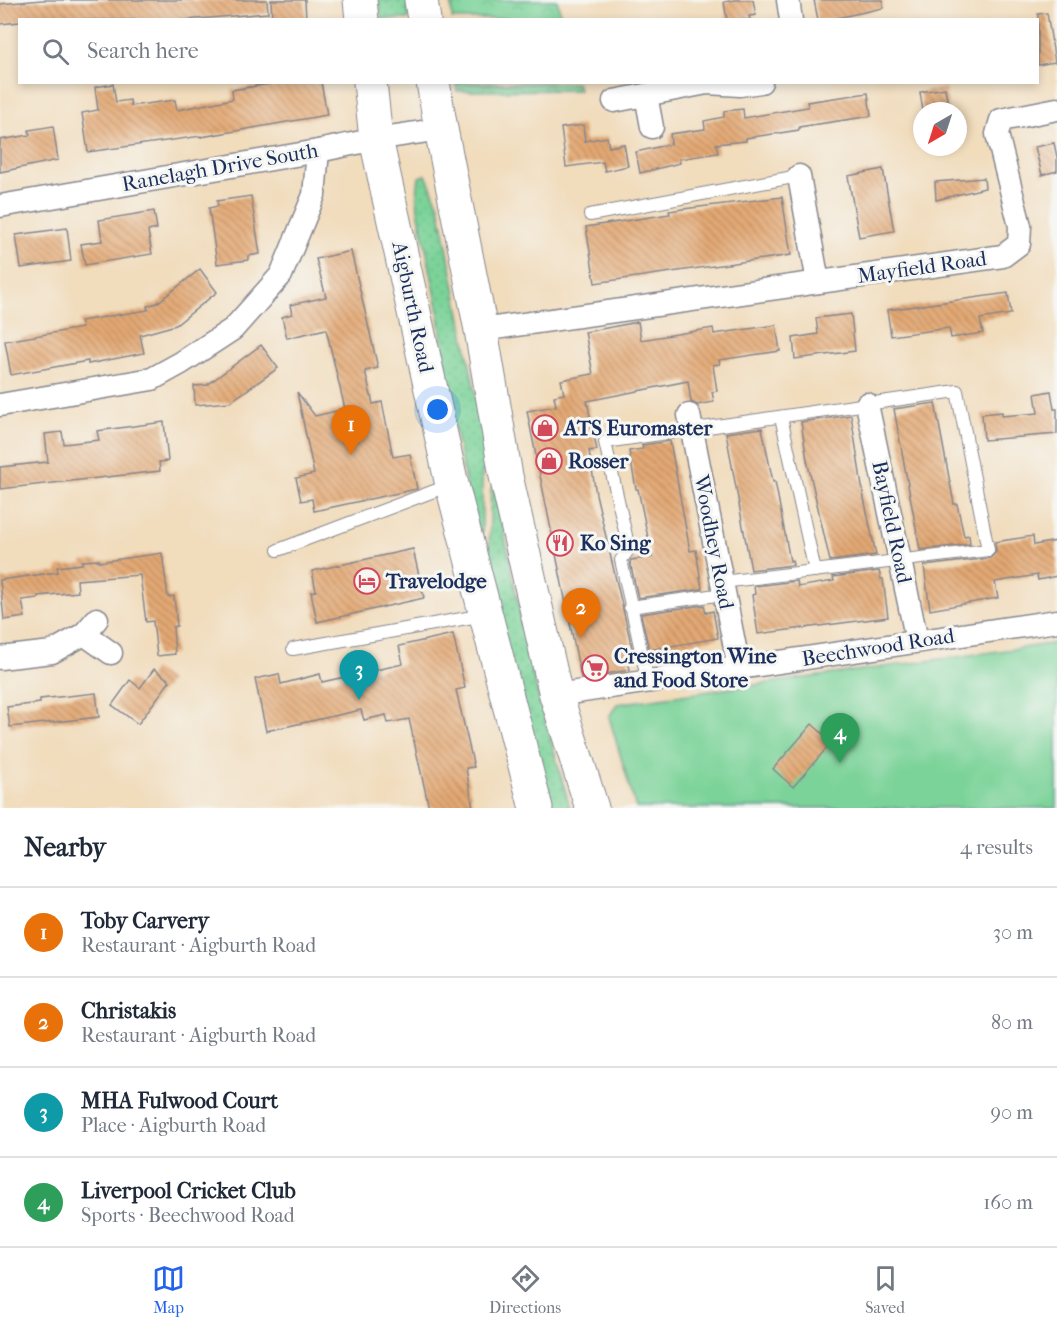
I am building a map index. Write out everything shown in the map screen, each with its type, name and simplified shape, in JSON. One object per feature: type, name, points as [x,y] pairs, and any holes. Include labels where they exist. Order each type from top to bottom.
[{"type":"highway","points":[[360,0],[362,18]]},
{"type":"highway","points":[[421,0],[424,18]]},
{"type":"highway","name":"Aigburth Road","points":[[370,84],[376,138],[452,485],[536,808]]},
{"type":"highway","points":[[433,84],[481,330],[506,477],[556,695],[592,808]]},
{"type":"street","points":[[788,0],[791,18]]},
{"type":"street","points":[[614,101],[703,84]]},
{"type":"street","points":[[719,84],[740,86],[750,84]]},
{"type":"street","points":[[646,95],[652,128]]},
{"type":"street","name":"Mayfield Road","points":[[481,330],[1003,256],[1019,244],[1020,226],[997,134],[1001,120],[1057,109]]},
{"type":"street","name":"Ranelagh Drive South","points":[[0,206],[318,151],[376,138],[441,129]]},
{"type":"street","points":[[0,405],[152,379],[233,329],[280,275],[314,195],[318,151]]},
{"type":"street","points":[[799,176],[818,282]]},
{"type":"street","name":"Bayfield Road","points":[[867,404],[917,640]]},
{"type":"street","name":"Woodhey Road","points":[[690,423],[739,668]]},
{"type":"street","name":"Beechwood Road","points":[[556,695],[1057,621]]},
{"type":"street","points":[[0,658],[52,652],[91,626],[111,653]]},
{"type":"lane","points":[[590,215],[799,176]]},
{"type":"lane","points":[[630,607],[815,571],[988,550],[957,391],[781,417],[690,423],[605,442],[629,549],[621,560],[630,607],[648,682]]},
{"type":"lane","points":[[781,417],[815,571]]},
{"type":"lane","points":[[278,550],[452,485]]},
{"type":"lane","points":[[293,649],[485,614]]},
{"type":"green space","points":[[379,0],[407,0],[409,18],[381,18]]},
{"type":"green space","points":[[451,0],[557,0],[562,18],[452,18]]},
{"type":"green space","points":[[456,84],[577,84],[579,90],[457,91]]},
{"type":"green space","points":[[426,175],[439,206],[490,469],[482,471],[482,533],[476,536],[449,399],[438,307],[418,210],[419,177]]},
{"type":"green space","points":[[495,486],[532,673],[570,808],[548,808],[482,555],[489,553],[491,488]]},
{"type":"green space","points":[[1057,643],[1057,808],[636,808],[609,717],[617,704]]},
{"type":"building","points":[[42,0],[267,0],[268,13],[209,18],[18,18],[18,22],[0,24],[0,4]]},
{"type":"building","points":[[271,0],[305,0],[306,18],[272,18]]},
{"type":"building","points":[[753,0],[756,15],[749,16],[750,18],[727,18],[724,2]]},
{"type":"building","points":[[814,0],[883,0],[883,8],[837,18],[818,18]]},
{"type":"building","points":[[1047,13],[1055,62],[1039,65],[1038,14]]},
{"type":"building","points":[[113,84],[116,102],[130,100],[131,106],[175,100],[177,110],[233,99],[232,90],[269,84],[321,84],[327,115],[201,137],[88,152],[82,113],[98,110],[95,87]]},
{"type":"building","points":[[945,88],[947,102],[922,102],[920,92]]},
{"type":"building","points":[[868,93],[871,116],[799,127],[799,130],[746,138],[746,141],[716,144],[718,153],[679,159],[680,163],[640,173],[636,152],[671,144],[670,134],[705,129],[704,121],[724,117],[724,111],[743,109],[744,118],[808,107],[807,102]]},
{"type":"building","points":[[583,125],[585,141],[607,137],[609,147],[624,144],[628,166],[605,171],[603,162],[566,167],[561,128]]},
{"type":"building","points":[[53,126],[58,160],[0,172],[0,140],[30,135],[29,130]]},
{"type":"building","points":[[1054,143],[1057,171],[1042,175],[1035,147]]},
{"type":"building","points":[[883,169],[894,231],[859,237],[848,176]]},
{"type":"building","points":[[984,178],[985,188],[936,200],[935,182]]},
{"type":"building","points":[[251,196],[260,254],[248,256],[248,260],[217,264],[209,208],[218,206],[217,201]]},
{"type":"building","points":[[782,197],[791,255],[595,283],[586,227],[670,214],[669,211]]},
{"type":"building","points":[[154,211],[157,229],[148,231],[152,254],[85,265],[81,244],[102,241],[99,220]]},
{"type":"building","points":[[67,228],[71,261],[21,268],[16,235]]},
{"type":"building","points":[[351,251],[378,368],[365,371],[373,404],[382,402],[393,457],[410,454],[417,489],[314,511],[312,499],[301,501],[296,478],[314,474],[297,392],[315,416],[345,409],[326,329],[287,338],[282,317],[292,314],[290,305],[326,297],[316,259]]},
{"type":"building","points":[[200,269],[217,292],[176,325],[140,335],[144,353],[11,375],[5,341],[82,328],[80,321],[148,310],[147,306],[157,303]]},
{"type":"building","points":[[1008,293],[1011,314],[980,319],[983,333],[951,338],[949,328],[891,336],[887,310]]},
{"type":"building","points":[[851,314],[855,351],[795,359],[793,338],[818,334],[816,318]]},
{"type":"building","points":[[638,322],[641,340],[713,328],[714,334],[776,325],[780,351],[719,360],[720,364],[713,365],[717,391],[712,392],[714,402],[697,405],[691,402],[688,381],[587,401],[597,450],[589,451],[596,494],[633,652],[627,653],[630,670],[581,678],[527,411],[556,406],[554,396],[564,394],[561,380],[593,374],[585,332]]},
{"type":"building","points":[[261,345],[278,368],[230,402],[195,405],[194,386],[207,385]]},
{"type":"building","points":[[1051,391],[1054,409],[1057,409],[1057,434],[984,440],[982,414],[1002,412],[1002,416],[1038,413],[1035,394]]},
{"type":"building","points":[[935,403],[954,504],[957,504],[964,536],[969,535],[970,544],[920,550],[894,409]]},
{"type":"building","points":[[851,415],[863,493],[876,555],[830,561],[807,460],[801,422]]},
{"type":"building","points":[[164,422],[168,461],[159,462],[160,471],[0,489],[0,467],[48,462],[45,434],[62,432],[64,444],[99,440],[97,431]]},
{"type":"building","points":[[762,428],[773,482],[775,481],[790,561],[792,560],[793,565],[751,570],[726,433]]},
{"type":"building","points":[[670,441],[690,551],[696,550],[702,589],[638,598],[630,562],[652,557],[629,451],[643,449],[642,445]]},
{"type":"building","points":[[1033,536],[1034,545],[1057,541],[1057,576],[1038,580],[1037,575],[995,582],[998,598],[930,610],[924,566],[990,558],[996,552],[995,542]]},
{"type":"building","name":"Travelodge","points":[[413,549],[424,598],[317,622],[311,592],[316,591],[312,571]]},
{"type":"building","points":[[162,553],[168,597],[174,596],[177,626],[173,627],[175,654],[157,656],[153,621],[146,622],[140,575],[77,580],[78,592],[22,600],[25,617],[4,620],[0,580],[58,572],[57,567],[82,564],[82,561],[99,560],[99,562]]},
{"type":"building","points":[[879,571],[883,579],[888,617],[758,634],[752,595],[755,594],[754,586],[797,581],[798,587],[834,581],[833,577]]},
{"type":"building","points":[[704,605],[706,613],[713,611],[718,638],[649,650],[641,614]]},
{"type":"building","points":[[453,634],[465,688],[456,690],[474,767],[466,768],[473,808],[429,808],[409,719],[388,723],[386,715],[364,720],[361,710],[266,731],[255,679],[279,674],[281,684],[320,674],[322,682],[403,664],[399,646]]},
{"type":"building","points":[[154,669],[170,681],[138,724],[112,705],[130,680],[140,688]]},
{"type":"building","points":[[96,693],[99,717],[10,727],[7,707],[40,703],[40,699]]},
{"type":"building","points":[[812,724],[832,742],[793,787],[773,769]]},
{"type":"place","name":"ATS Euromaster","points":[[545,428]]},
{"type":"place","name":"Toby Carvery","points":[[351,455]]},
{"type":"place","name":"Rosser","points":[[549,461]]},
{"type":"place","name":"Ko Sing","points":[[560,543]]},
{"type":"place","name":"Travelodge","points":[[367,581]]},
{"type":"place","name":"Christakis","points":[[581,638]]},
{"type":"place","name":"Cressington Wine and Food Store","points":[[595,668]]},
{"type":"place","name":"MHA Fulwood Court","points":[[359,700]]},
{"type":"place","name":"Liverpool Cricket Club","points":[[840,763]]}]
